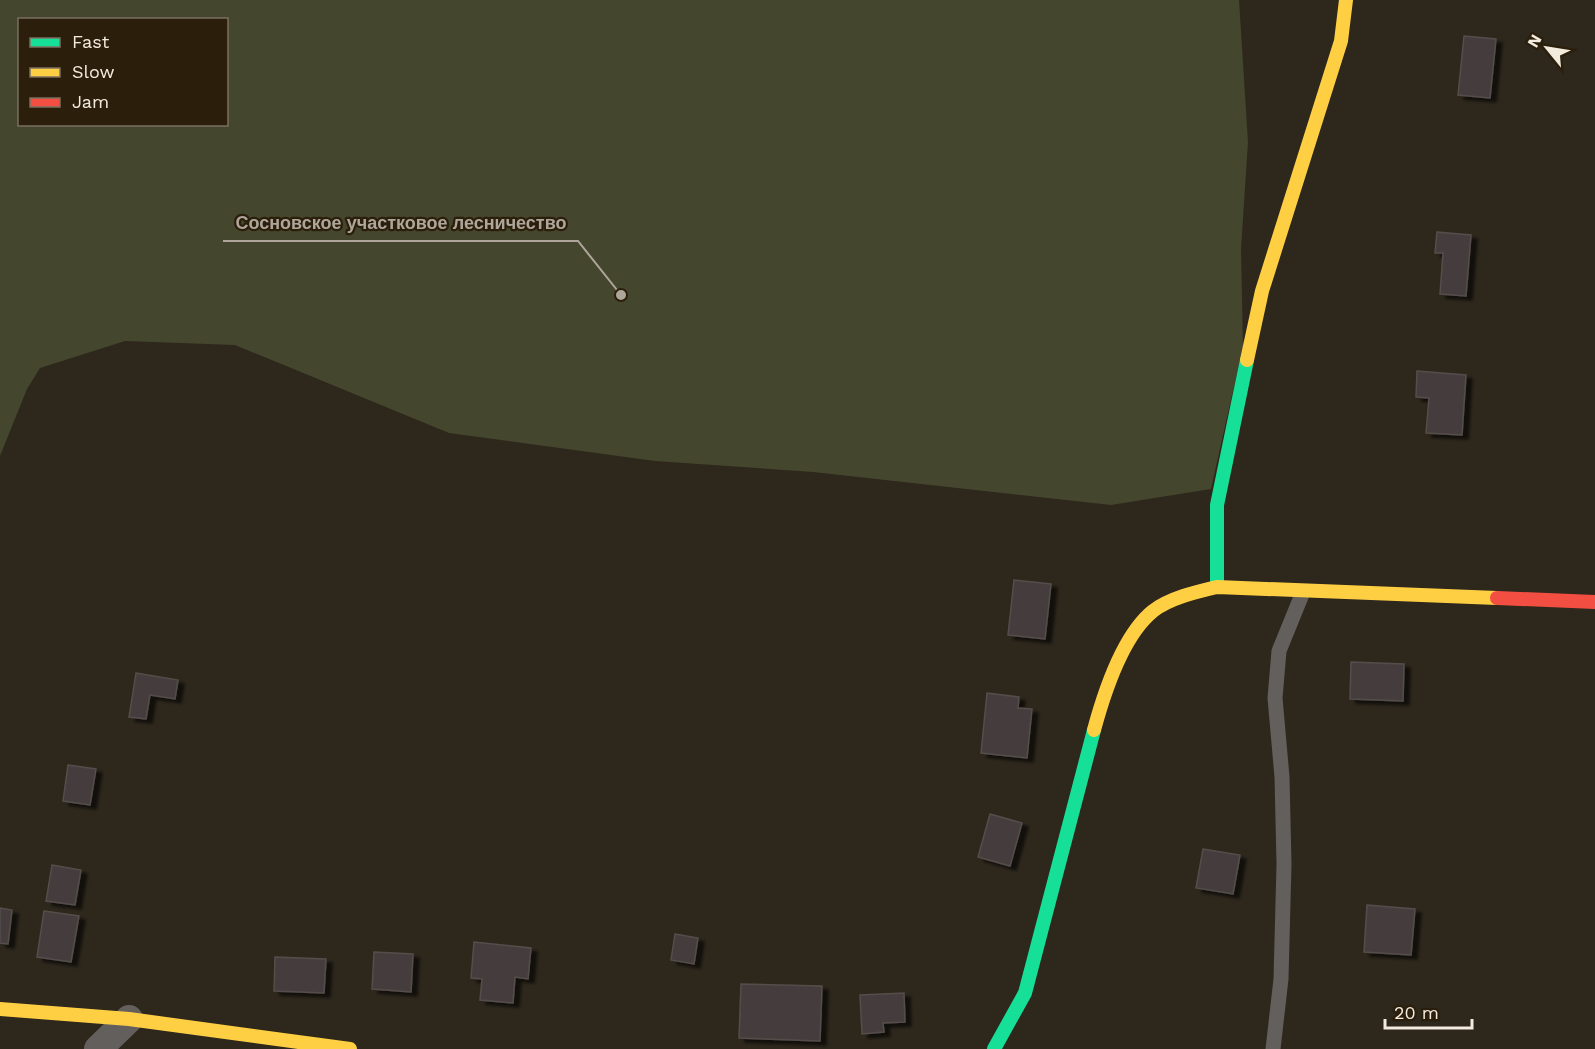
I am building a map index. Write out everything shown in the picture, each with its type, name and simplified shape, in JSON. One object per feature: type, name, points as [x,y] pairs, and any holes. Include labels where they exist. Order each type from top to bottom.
[{"type":"street","points":[[1217,587],[1216,504],[1262,291],[1341,41],[1346,0]]},
{"type":"street","points":[[994,1049],[1000,1042],[1025,993],[1096,724],[1126,642],[1153,611],[1187,595],[1217,587],[1595,602]]},
{"type":"street","points":[[0,1009],[129,1019],[350,1049]]},
{"type":"street","points":[[98,1049],[129,1019]]},
{"type":"lane","points":[[1273,1049],[1281,979],[1284,864],[1282,777],[1275,698],[1279,651],[1303,592]]},
{"type":"green space","points":[[0,0],[1239,0],[1248,142],[1241,249],[1243,346],[1211,489],[1111,505],[813,472],[655,461],[449,433],[235,345],[125,341],[40,368],[27,389],[0,456]]},
{"type":"building","points":[[1464,36],[1496,39],[1490,98],[1458,95]]},
{"type":"building","points":[[1437,232],[1471,235],[1466,296],[1440,294],[1443,253],[1435,253]]},
{"type":"building","points":[[1417,371],[1466,375],[1462,435],[1426,433],[1429,398],[1416,397]]},
{"type":"building","points":[[1014,580],[1051,584],[1045,639],[1008,635]]},
{"type":"building","points":[[1351,662],[1404,664],[1403,701],[1350,699]]},
{"type":"building","points":[[136,673],[178,680],[175,699],[150,695],[146,719],[129,717]]},
{"type":"building","points":[[987,693],[1019,697],[1018,708],[1032,709],[1027,758],[981,753]]},
{"type":"building","points":[[68,765],[96,769],[90,805],[63,801]]},
{"type":"building","points":[[990,814],[1022,823],[1010,866],[978,857]]},
{"type":"building","points":[[1203,849],[1240,855],[1233,894],[1196,888]]},
{"type":"building","points":[[52,865],[81,870],[75,905],[46,901]]},
{"type":"building","points":[[1367,905],[1415,909],[1411,955],[1364,952]]},
{"type":"building","points":[[0,908],[12,910],[8,944],[0,943]]},
{"type":"building","points":[[44,911],[79,916],[71,962],[37,957]]},
{"type":"building","points":[[675,934],[698,938],[694,964],[671,960]]},
{"type":"building","points":[[474,942],[531,948],[528,979],[515,977],[513,1003],[480,1000],[482,979],[471,978]]},
{"type":"building","points":[[374,952],[413,954],[411,992],[372,989]]},
{"type":"building","points":[[275,957],[326,959],[324,993],[274,991]]},
{"type":"building","points":[[741,984],[822,986],[820,1041],[739,1038]]},
{"type":"building","points":[[904,993],[905,1022],[883,1023],[884,1032],[862,1034],[860,995]]},
{"type":"traffic: fast","points":[[1217,587],[1217,505],[1247,360]]},
{"type":"traffic: fast","points":[[994,1049],[1025,993],[1094,730]]},
{"type":"traffic: slow","points":[[1247,360],[1262,291],[1341,41],[1346,0]]},
{"type":"traffic: slow","points":[[1094,730],[1109,683],[1132,635],[1153,611],[1183,596],[1217,587],[1497,598]]},
{"type":"traffic: slow","points":[[0,1009],[129,1019],[350,1049]]},
{"type":"traffic: jam","points":[[1497,598],[1595,602]]},
{"type":"place","name":"Сосновское участковое лесничество","points":[[621,295]]}]
